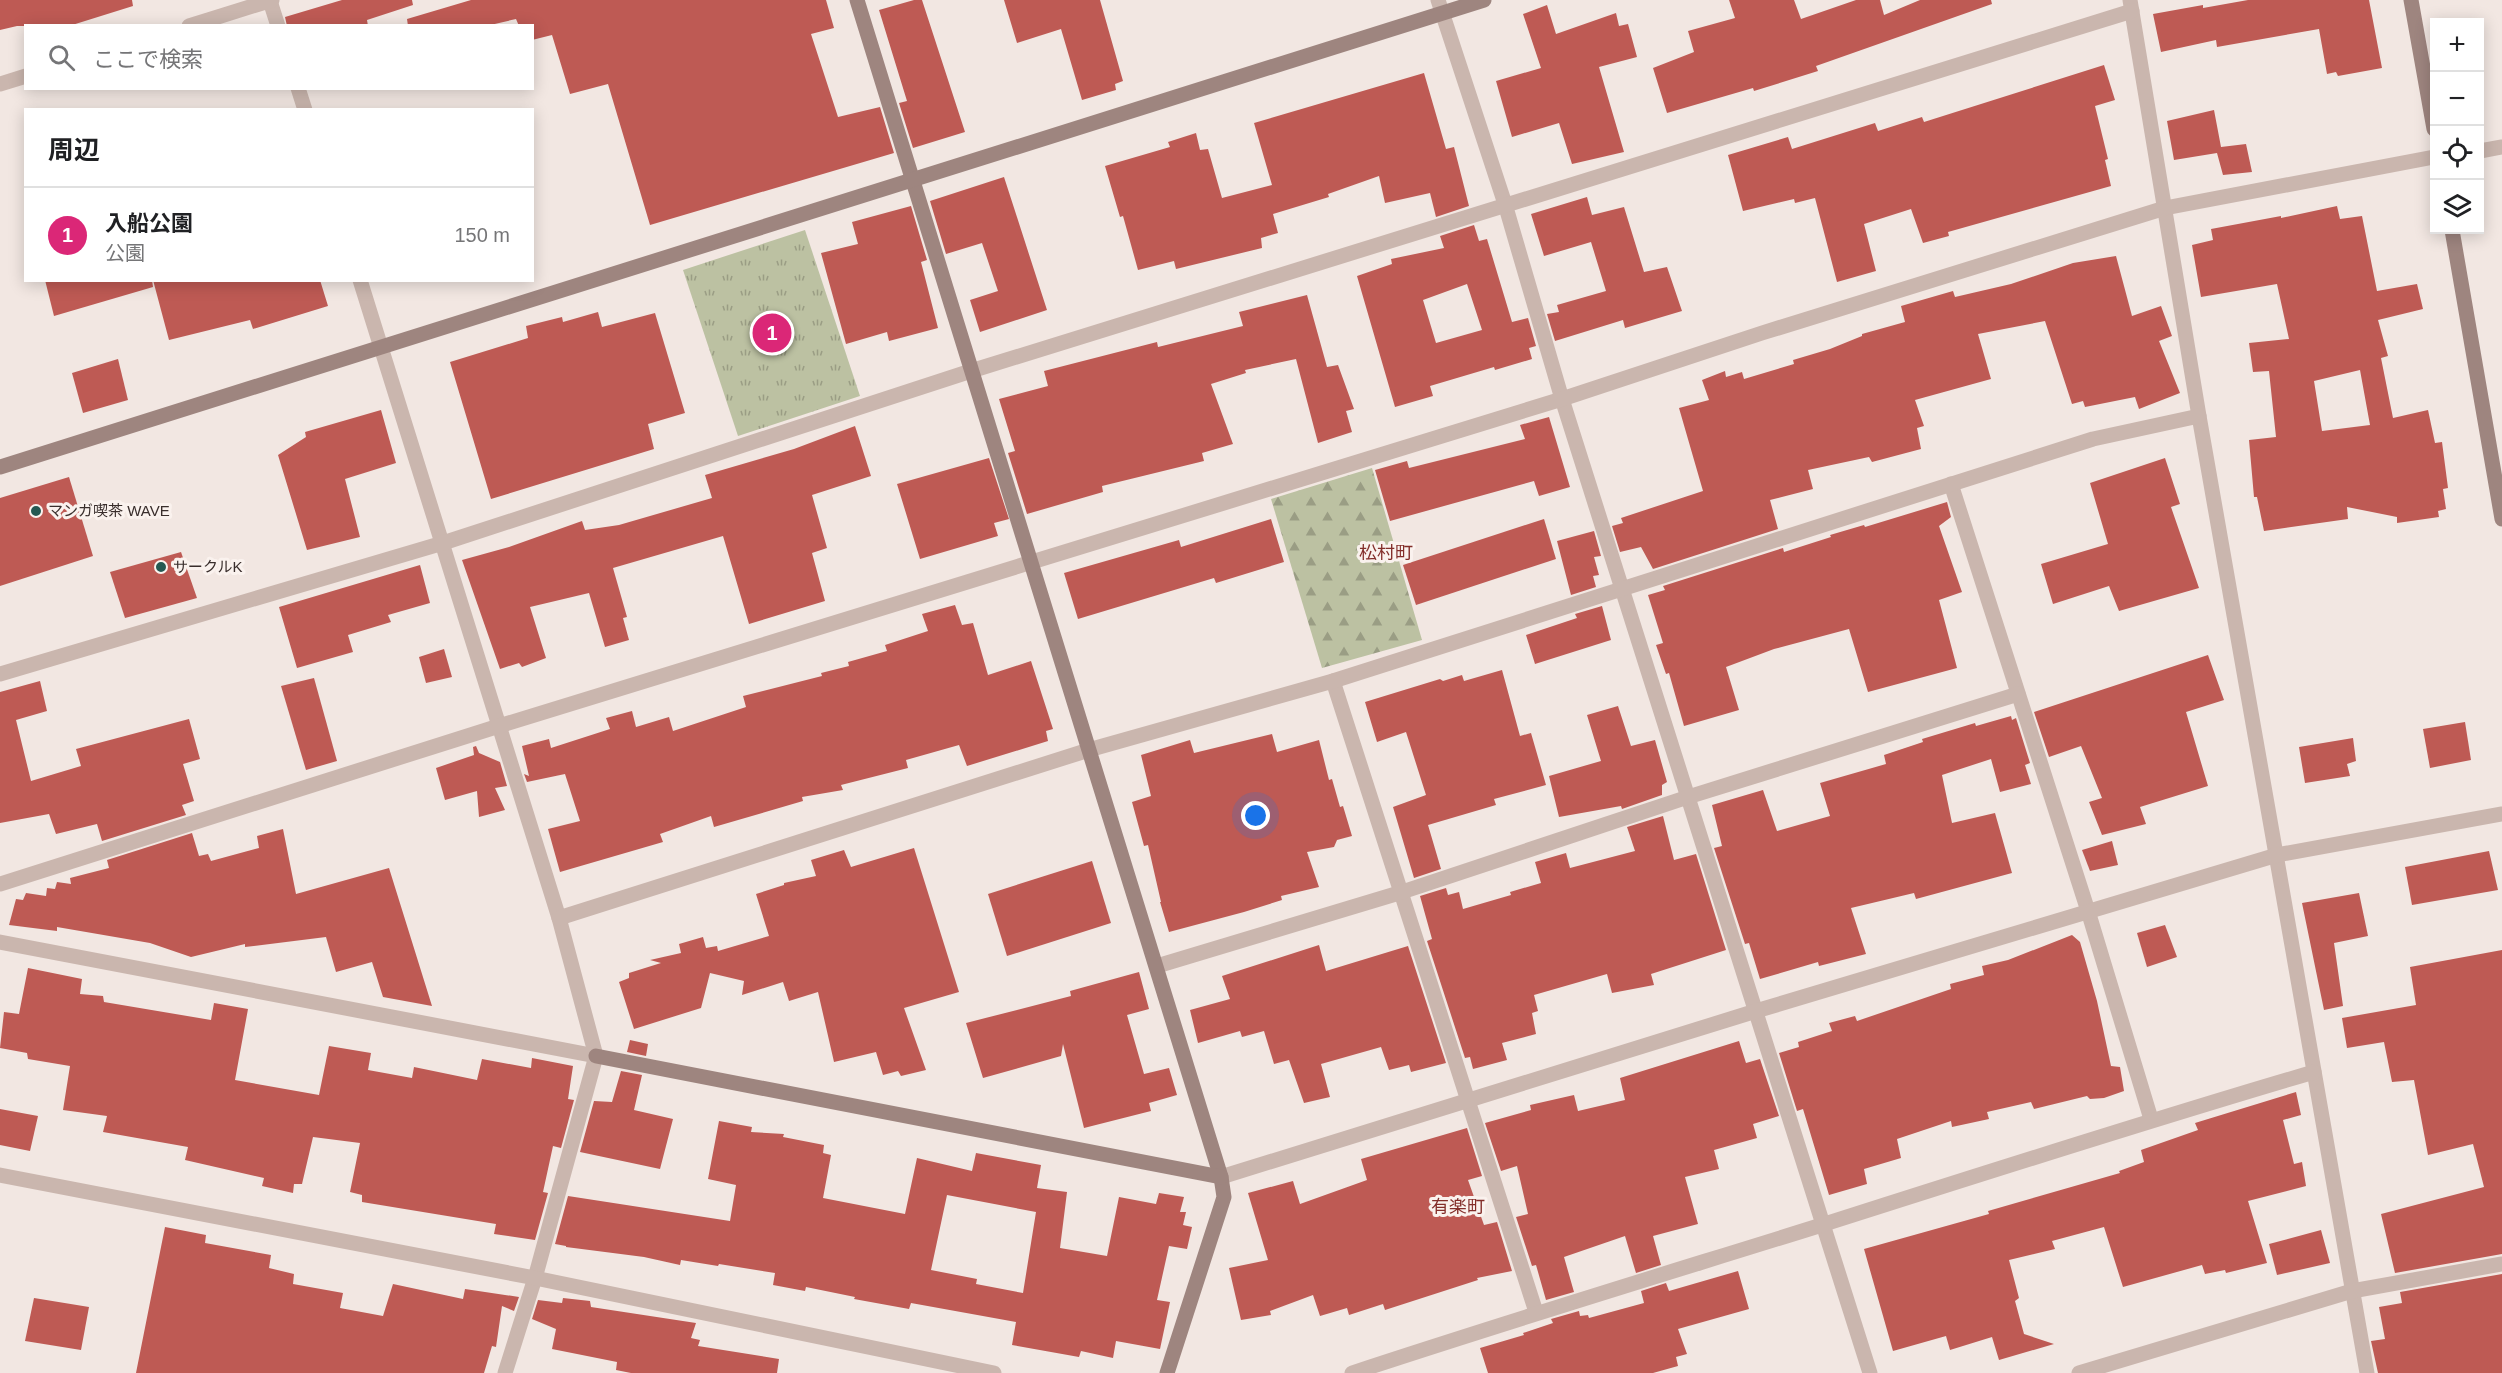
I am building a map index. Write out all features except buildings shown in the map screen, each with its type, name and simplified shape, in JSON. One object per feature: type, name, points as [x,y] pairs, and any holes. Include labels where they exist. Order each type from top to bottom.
[{"type":"street","points":[[195,24],[271,0],[277,24]]},
{"type":"street","points":[[857,0],[971,371],[1092,749],[1221,1177],[1224,1197],[1167,1373]]},
{"type":"street","points":[[0,467],[912,179],[1440,7],[1484,0]]},
{"type":"street","points":[[2411,0],[2433,126]]},
{"type":"street","points":[[0,674],[443,543],[971,371],[2131,5],[2199,416],[2367,1373]]},
{"type":"street","points":[[1440,7],[1506,204],[1562,399],[1870,1373]]},
{"type":"street","points":[[0,84],[24,77]]},
{"type":"street","points":[[299,90],[304,108]]},
{"type":"street","points":[[2484,150],[2502,147]]},
{"type":"street","points":[[0,884],[499,726],[1562,399],[1774,329],[2165,208],[2430,158]]},
{"type":"street","points":[[2453,234],[2502,519]]},
{"type":"street","points":[[361,282],[559,918],[596,1056],[535,1278],[505,1373]]},
{"type":"street","points":[[559,918],[1092,749],[1333,681],[2093,439],[2199,416]]},
{"type":"street","points":[[1951,484],[2088,911],[2151,1119]]},
{"type":"street","points":[[1333,681],[1536,1312]]},
{"type":"street","points":[[1157,966],[1400,893],[1688,797],[2018,694]]},
{"type":"street","points":[[0,942],[1221,1177],[1756,1011],[2277,855],[2502,814]]},
{"type":"street","points":[[1352,1373],[1536,1312],[1823,1224],[2151,1119],[2314,1072]]},
{"type":"street","points":[[0,1175],[535,1278],[994,1373]]},
{"type":"street","points":[[2079,1373],[2352,1291],[2502,1264]]},
{"type":"green space","points":[[805,230],[860,396],[738,436],[683,270]]},
{"type":"green space","points":[[1372,468],[1422,640],[1322,668],[1271,499]]},
{"type":"place","name":"入船公園","points":[[772,333]]},
{"type":"place","name":"マンガ喫茶 WAVE","points":[[36,511]]},
{"type":"place","name":"サークルK","points":[[161,567]]},
{"type":"district","name":"松村町","points":[[1386,553]]},
{"type":"district","name":"有楽町","points":[[1458,1207]]}]
